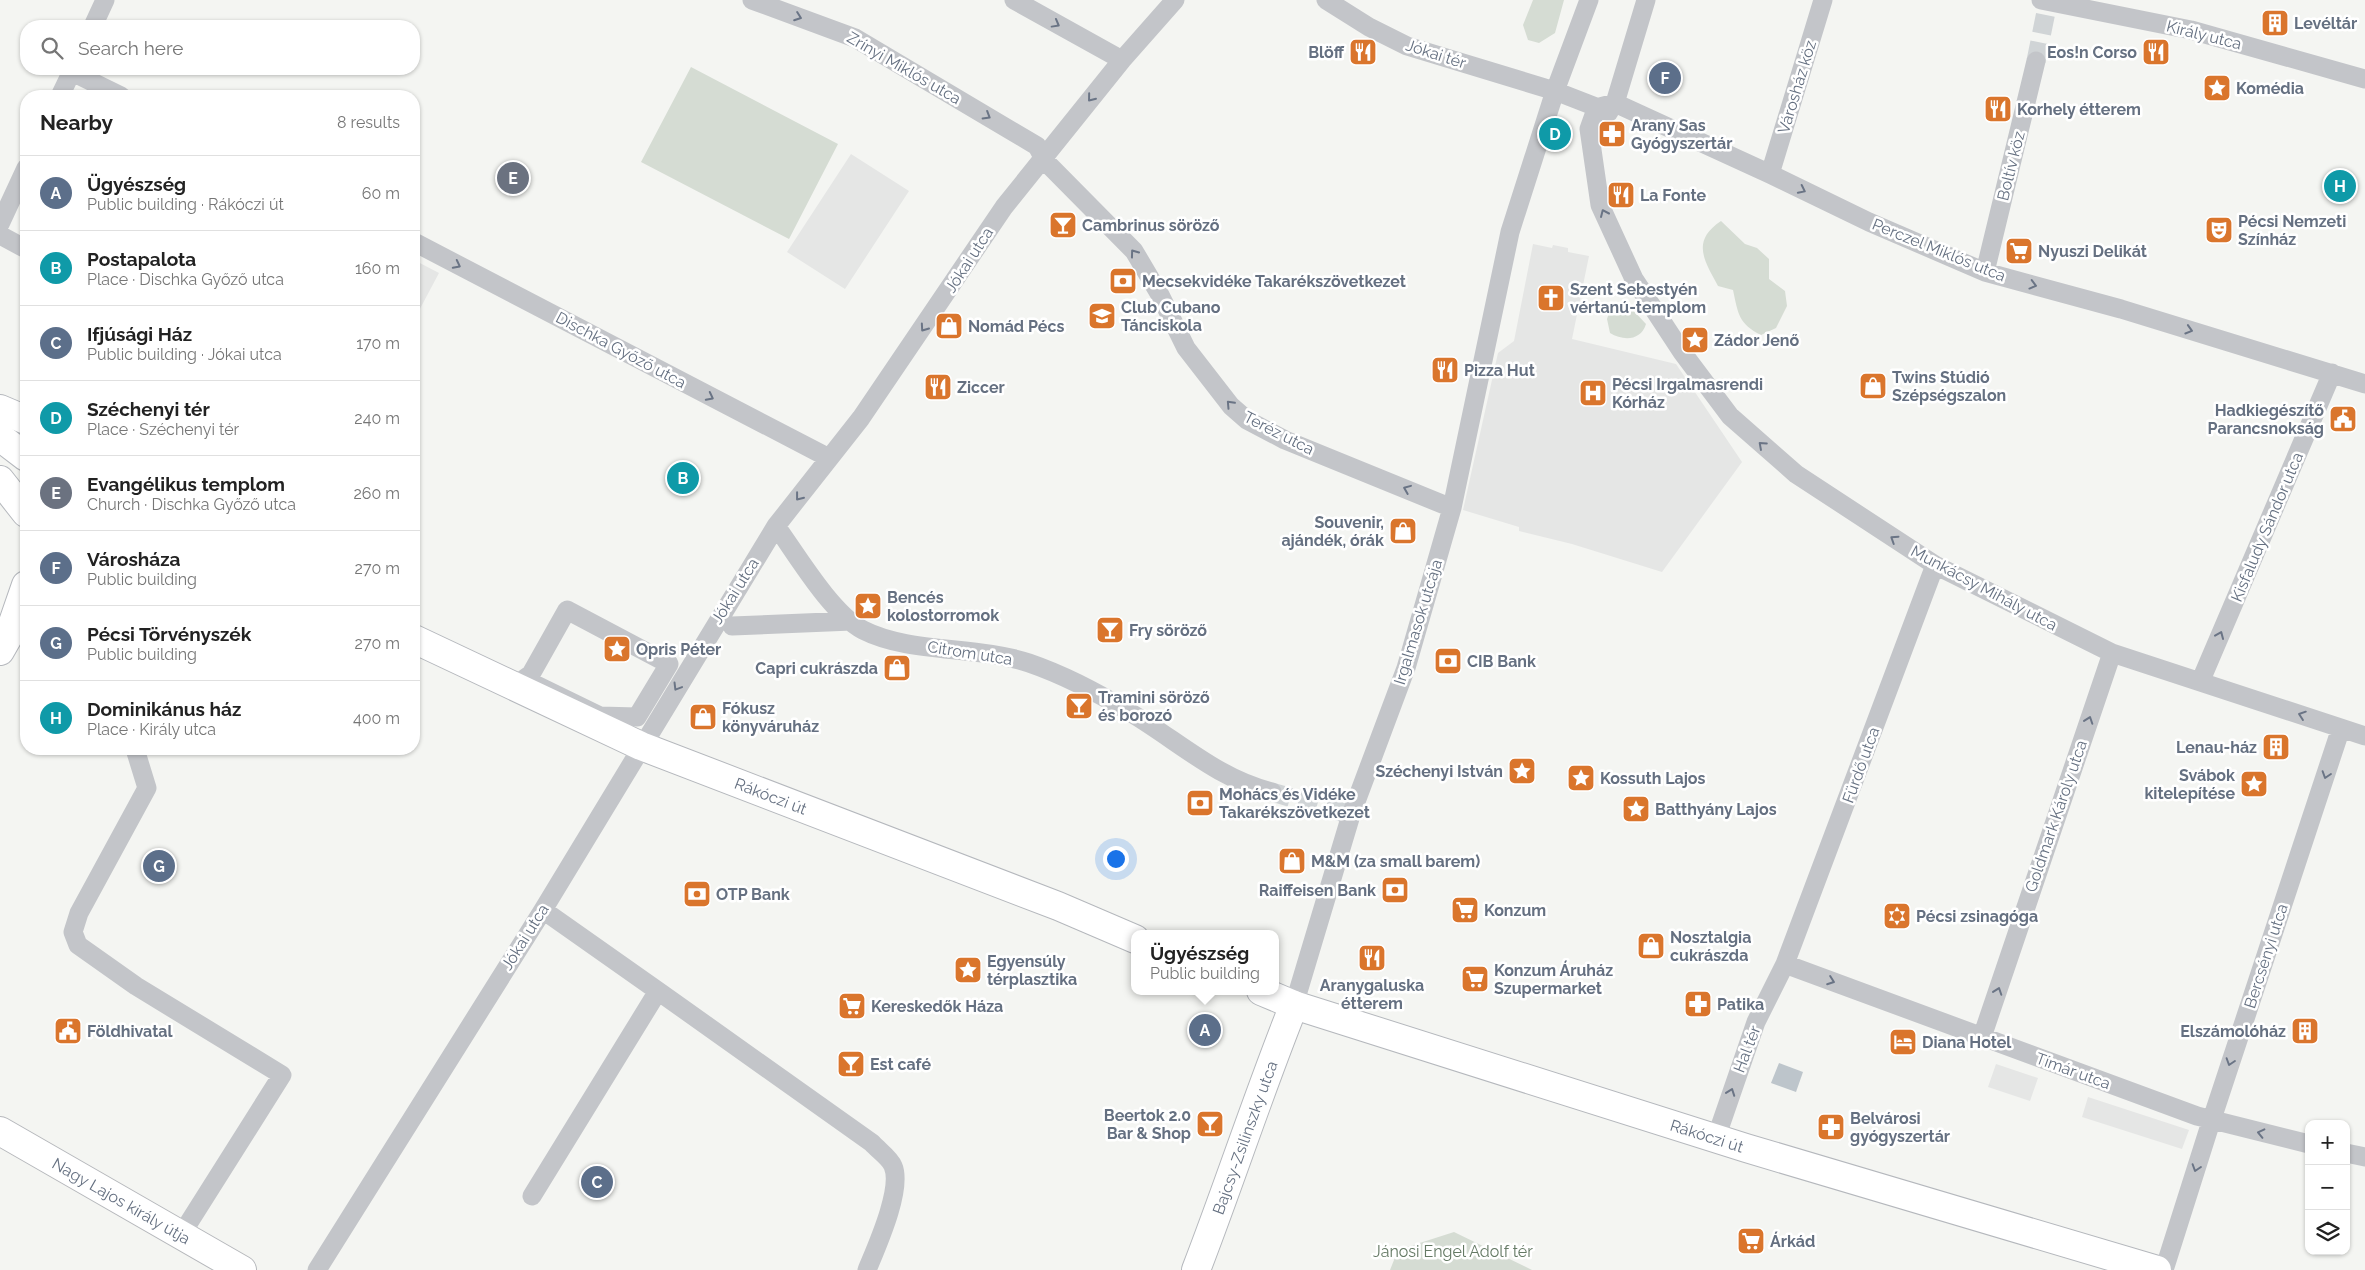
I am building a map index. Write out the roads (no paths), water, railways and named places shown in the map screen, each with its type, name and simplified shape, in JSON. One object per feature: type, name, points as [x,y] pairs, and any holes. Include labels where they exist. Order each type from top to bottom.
[{"type":"street","points":[[96,20],[105,0]]},
{"type":"street","name":"Zrínyi Miklós utca","points":[[752,0],[855,38],[1037,146],[1042,158]]},
{"type":"street","points":[[1014,0],[1122,60]]},
{"type":"street","name":"Jókai utca","points":[[317,1270],[542,910],[776,526],[862,418],[1004,207],[1122,60],[1175,0]]},
{"type":"street","name":"Jókai tér","points":[[1326,0],[1369,27],[1406,46],[1609,108]]},
{"type":"street","name":"Irgalmasok utcája","points":[[1294,1005],[1350,815],[1406,668],[1452,508],[1510,232],[1555,91],[1589,0]]},
{"type":"street","name":"Munkácsy Mihály utca","points":[[1646,0],[1609,108],[1594,115],[1589,129],[1600,205],[1634,279],[1682,352],[1730,416],[1796,474],[1935,565],[2112,653],[2201,680],[2365,736]]},
{"type":"street","name":"Városház köz","points":[[1770,174],[1823,0]]},
{"type":"street","name":"Király utca","points":[[2042,0],[2191,30],[2365,79]]},
{"type":"street","name":"Boltív köz","points":[[1985,272],[2036,61]]},
{"type":"street","points":[[63,90],[70,75]]},
{"type":"street","points":[[82,75],[110,90]]},
{"type":"street","name":"Perczel Miklós utca","points":[[1609,108],[1770,174],[1869,222],[1985,272],[2122,309],[2365,384]]},
{"type":"street","name":"Teréz utca","points":[[1042,158],[1134,251],[1160,295],[1186,348],[1231,406],[1247,420],[1285,440],[1452,508]]},
{"type":"street","points":[[0,224],[20,181]]},
{"type":"street","points":[[0,235],[20,247]]},
{"type":"street","name":"Dischka Győző utca","points":[[420,245],[829,458]]},
{"type":"street","name":"Kisfaludy Sándor utca","points":[[2201,680],[2332,373]]},
{"type":"street","points":[[0,409],[20,417]]},
{"type":"street","points":[[0,437],[20,452]]},
{"type":"street","points":[[0,480],[20,505]]},
{"type":"street","name":"Citrom utca","points":[[776,526],[813,580],[861,629],[897,643],[991,654],[1029,664],[1075,684],[1131,713],[1207,765],[1241,782],[1272,792]]},
{"type":"street","name":"Fürdő utca","points":[[1786,964],[1935,565]]},
{"type":"street","points":[[11,640],[20,607]]},
{"type":"street","points":[[568,610],[670,664],[636,716],[600,716],[524,679],[531,674],[568,610]]},
{"type":"street","points":[[732,626],[852,621]]},
{"type":"street","points":[[11,640],[20,626]]},
{"type":"street","name":"Rákóczi út","points":[[420,642],[641,746],[1058,906],[1131,937]]},
{"type":"street","name":"Goldmark Károly utca","points":[[1982,1037],[2112,653]]},
{"type":"street","name":"Bercsényi utca","points":[[2164,1270],[2211,1121],[2341,728]]},
{"type":"street","points":[[138,755],[147,788],[79,913],[73,932],[78,945],[136,986],[282,1075],[181,1235]]},
{"type":"street","points":[[542,910],[872,1144],[893,1166],[895,1190],[880,1240],[867,1270]]},
{"type":"street","name":"Tímár utca","points":[[1786,964],[2211,1121],[2305,1143]]},
{"type":"street","name":"Hal tér","points":[[1716,1138],[1756,1022],[1786,964]]},
{"type":"street","points":[[532,1196],[658,991]]},
{"type":"street","name":"Rákóczi út","points":[[1270,995],[1294,1005],[1716,1138],[2157,1270]]},
{"type":"street","name":"Bajcsy-Zsilinszky utca","points":[[1196,1270],[1222,1202],[1262,1084],[1294,1005]]},
{"type":"street","name":"Nagy Lajos király útja","points":[[0,1131],[242,1270]]},
{"type":"street","points":[[2350,1154],[2365,1157]]},
{"type":"tunnel","points":[[2036,61],[2048,2]]},
{"type":"tunnel","points":[[1272,792],[1351,815]]},
{"type":"place","name":"Levéltár","points":[[2275,23]]},
{"type":"place","name":"Blöff","points":[[1363,52]]},
{"type":"place","name":"Eos!n Corso","points":[[2156,52]]},
{"type":"place","name":"Városháza","points":[[1665,78]]},
{"type":"place","name":"Komédia","points":[[2217,88]]},
{"type":"place","name":"Korhely étterem","points":[[1998,109]]},
{"type":"place","name":"Széchenyi tér","points":[[1555,134]]},
{"type":"place","name":"Arany Sas Gyógyszertár","points":[[1612,134]]},
{"type":"place","name":"Evangélikus templom","points":[[513,178]]},
{"type":"place","name":"Dominikánus ház","points":[[2340,186]]},
{"type":"place","name":"La Fonte","points":[[1621,195]]},
{"type":"place","name":"Cambrinus söröző","points":[[1063,225]]},
{"type":"place","name":"Pécsi Nemzeti Színház","points":[[2219,230]]},
{"type":"place","name":"Nyuszi Delikát","points":[[2019,251]]},
{"type":"place","name":"Mecsekvidéke Takarékszövetkezet","points":[[1123,281]]},
{"type":"place","name":"Szent Sebestyén vértanú-templom","points":[[1551,298]]},
{"type":"place","name":"Club Cubano Tánciskola","points":[[1102,316]]},
{"type":"place","name":"Nomád Pécs","points":[[949,326]]},
{"type":"place","name":"Zádor Jenő","points":[[1695,340]]},
{"type":"place","name":"Pizza Hut","points":[[1445,370]]},
{"type":"place","name":"Twins Stúdió Szépségszalon","points":[[1873,386]]},
{"type":"place","name":"Ziccer","points":[[938,387]]},
{"type":"place","name":"Pécsi Irgalmasrendi Kórház","points":[[1593,393]]},
{"type":"place","name":"Hadkiegészítő Parancsnokság","points":[[2343,419]]},
{"type":"place","name":"Postapalota","points":[[683,478]]},
{"type":"place","name":"Souvenir, ajándék, órák","points":[[1403,531]]},
{"type":"place","name":"Bencés kolostorromok","points":[[868,606]]},
{"type":"place","name":"Fry söröző","points":[[1110,630]]},
{"type":"place","name":"Opris Péter","points":[[617,649]]},
{"type":"place","name":"CIB Bank","points":[[1448,661]]},
{"type":"place","name":"Capri cukrászda","points":[[897,668]]},
{"type":"place","name":"Tramini söröző és borozó","points":[[1079,706]]},
{"type":"place","name":"Fókusz könyváruház","points":[[703,717]]},
{"type":"place","name":"Lenau-ház","points":[[2276,747]]},
{"type":"place","name":"Széchenyi István","points":[[1522,771]]},
{"type":"place","name":"Kossuth Lajos","points":[[1581,778]]},
{"type":"place","name":"Svábok kitelepítése","points":[[2254,784]]},
{"type":"place","name":"Mohács és Vidéke Takarékszövetkezet","points":[[1200,803]]},
{"type":"place","name":"Batthyány Lajos","points":[[1636,809]]},
{"type":"place","name":"M&M (za small barem)","points":[[1292,861]]},
{"type":"place","name":"Pécsi Törvényszék","points":[[159,866]]},
{"type":"place","name":"Raiffeisen Bank","points":[[1395,890]]},
{"type":"place","name":"OTP Bank","points":[[697,894]]},
{"type":"place","name":"Konzum","points":[[1465,910]]},
{"type":"place","name":"Pécsi zsinagóga","points":[[1897,916]]},
{"type":"place","name":"Nosztalgia cukrászda","points":[[1651,946]]},
{"type":"place","name":"Aranygaluska étterem","points":[[1372,958]]},
{"type":"place","name":"Egyensúly térplasztika","points":[[968,970]]},
{"type":"place","name":"Konzum Áruház Szupermarket","points":[[1475,979]]},
{"type":"place","name":"Patika","points":[[1698,1004]]},
{"type":"place","name":"Kereskedők Háza","points":[[852,1006]]},
{"type":"place","name":"Ügyészség","points":[[1205,1030]]},
{"type":"place","name":"Földhivatal","points":[[68,1031]]},
{"type":"place","name":"Elszámolóház","points":[[2305,1031]]},
{"type":"place","name":"Diana Hotel","points":[[1903,1042]]},
{"type":"place","name":"Est café","points":[[851,1064]]},
{"type":"place","name":"Beertok 2.0 Bar & Shop","points":[[1210,1124]]},
{"type":"place","name":"Belvárosi gyógyszertár","points":[[1831,1127]]},
{"type":"place","name":"Ifjúsági Ház","points":[[597,1182]]},
{"type":"place","name":"Árkád","points":[[1751,1241]]},
{"type":"park label","name":"Jánosi Engel Adolf tér","points":[[1453,1251]]}]
